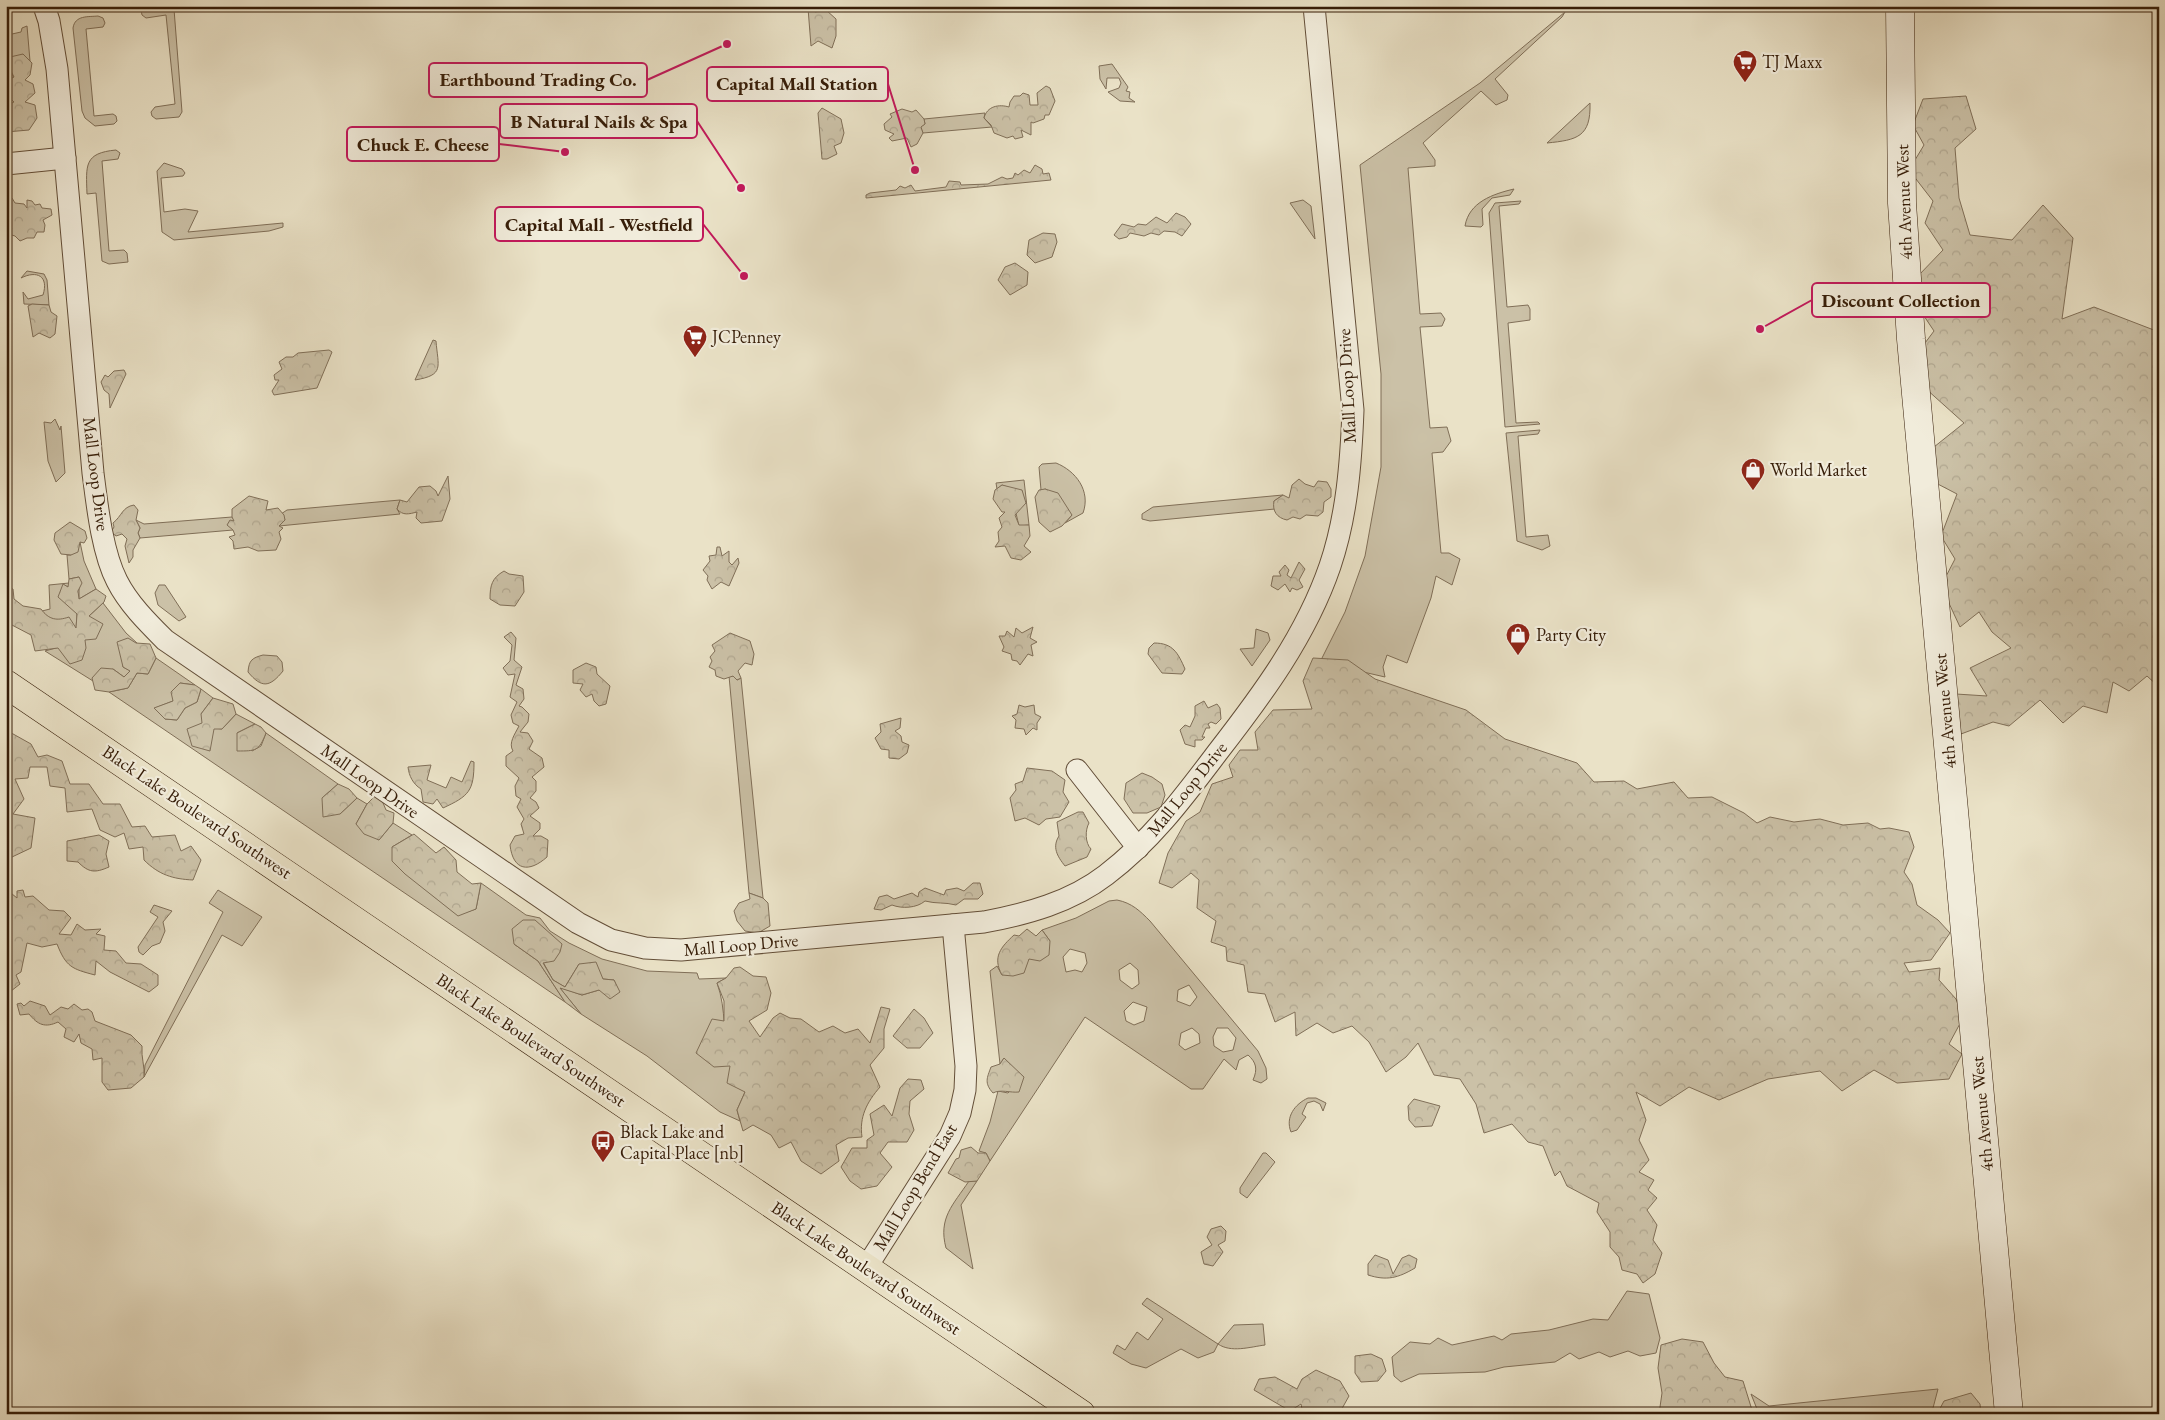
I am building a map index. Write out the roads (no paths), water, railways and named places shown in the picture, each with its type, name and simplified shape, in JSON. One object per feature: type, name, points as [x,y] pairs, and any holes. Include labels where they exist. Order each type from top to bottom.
[{"type":"main road","name":"Black Lake Boulevard Southwest","points":[[6,684],[1081,1414]]},
{"type":"street","name":"Mall Loop Drive","points":[[44,6],[49,21],[57,69],[93,473],[100,528],[116,580],[137,611],[165,640],[578,923],[611,940],[645,948],[681,950],[953,925],[1015,916],[1065,899],[1105,876],[1162,825],[1285,660],[1312,614],[1330,566],[1343,518],[1350,464],[1352,410],[1314,6]]},
{"type":"street","name":"4th Avenue West","points":[[1900,6],[1902,203],[1911,339],[2009,1414]]},
{"type":"street","points":[[6,164],[65,158]]},
{"type":"street","points":[[1077,770],[1138,848]]},
{"type":"street","name":"Mall Loop Bend East","points":[[866,1268],[950,1136],[960,1113],[965,1090],[966,1066],[953,925]]},
{"type":"place","name":"Earthbound Trading Co.","points":[[727,44]]},
{"type":"place","name":"TJ Maxx","points":[[1745,83]]},
{"type":"place","name":"Chuck E. Cheese","points":[[565,152]]},
{"type":"place","name":"Capital Mall Station","points":[[915,170]]},
{"type":"place","name":"B Natural Nails & Spa","points":[[741,188]]},
{"type":"place","name":"Capital Mall - Westfield","points":[[744,276]]},
{"type":"place","name":"Discount Collection","points":[[1760,329]]},
{"type":"place","name":"JCPenney","points":[[695,358]]},
{"type":"place","name":"World Market","points":[[1753,491]]},
{"type":"place","name":"Party City","points":[[1518,656]]},
{"type":"place","name":"Black Lake and Capital Place [nb]","points":[[603,1163]]}]
